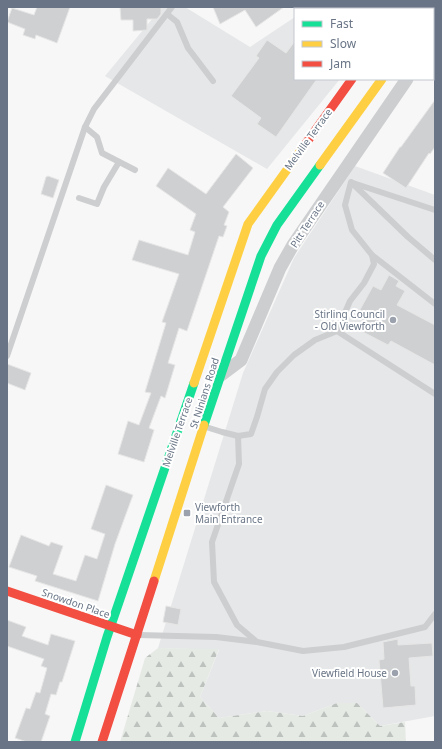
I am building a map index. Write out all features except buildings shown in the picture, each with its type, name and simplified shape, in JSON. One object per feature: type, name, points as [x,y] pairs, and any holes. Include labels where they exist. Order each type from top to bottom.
[{"type":"street","name":"Melville Terrace","points":[[75,742],[111,627],[248,224],[351,80]]},
{"type":"street","name":"St Ninians Road","points":[[102,742],[204,426],[261,256],[277,225],[381,80]]},
{"type":"street","name":"Pitt Terrace","points":[[221,375],[241,360],[280,268],[293,245],[406,80]]},
{"type":"street","name":"Snowdon Place","points":[[7,591],[137,635]]},
{"type":"lane","points":[[7,356],[85,127],[94,109],[172,7]]},
{"type":"lane","points":[[167,14],[177,22],[188,48],[213,81]]},
{"type":"lane","points":[[85,127],[97,136],[102,153],[135,170]]},
{"type":"lane","points":[[79,198],[97,204],[104,187],[119,162]]},
{"type":"lane","points":[[351,182],[435,210]]},
{"type":"lane","points":[[351,182],[345,205],[352,230],[372,255],[435,304]]},
{"type":"lane","points":[[351,182],[408,237],[435,260]]},
{"type":"lane","points":[[204,426],[238,436],[251,434],[265,389],[277,372],[294,355],[315,340],[338,331],[350,301],[364,283],[374,264],[372,255]]},
{"type":"lane","points":[[338,331],[435,394]]},
{"type":"lane","points":[[238,436],[239,464],[212,542],[214,582],[237,625],[257,642]]},
{"type":"lane","points":[[137,635],[216,637],[257,642],[304,651],[344,647],[425,627],[435,614]]},
{"type":"shaded area","points":[[162,7],[185,7],[250,47],[294,18],[294,80],[339,80],[267,169],[105,76]]},
{"type":"shaded area","points":[[355,166],[435,195],[435,716],[380,726],[357,703],[337,703],[303,716],[267,711],[219,718],[200,697],[219,650],[158,648],[243,373],[294,258]]},
{"type":"green space","points":[[158,648],[219,649],[200,697],[219,718],[267,711],[303,716],[337,703],[357,703],[380,726],[405,722],[406,742],[120,742],[145,658]]},
{"type":"traffic: fast","points":[[204,425],[261,256],[277,225],[320,165]]},
{"type":"traffic: fast","points":[[75,742],[107,637],[194,383]]},
{"type":"traffic: slow","points":[[320,165],[381,80]]},
{"type":"traffic: slow","points":[[194,383],[248,224],[304,146]]},
{"type":"traffic: slow","points":[[154,581],[204,425]]},
{"type":"traffic: jam","points":[[304,146],[351,80]]},
{"type":"traffic: jam","points":[[102,742],[154,581]]},
{"type":"traffic: jam","points":[[7,591],[137,635]]},
{"type":"place","name":"Stirling Council - Old Viewforth","points":[[393,320]]},
{"type":"place","name":"Viewforth Main Entrance","points":[[187,513]]},
{"type":"place","name":"Viewfield House","points":[[395,673]]}]
